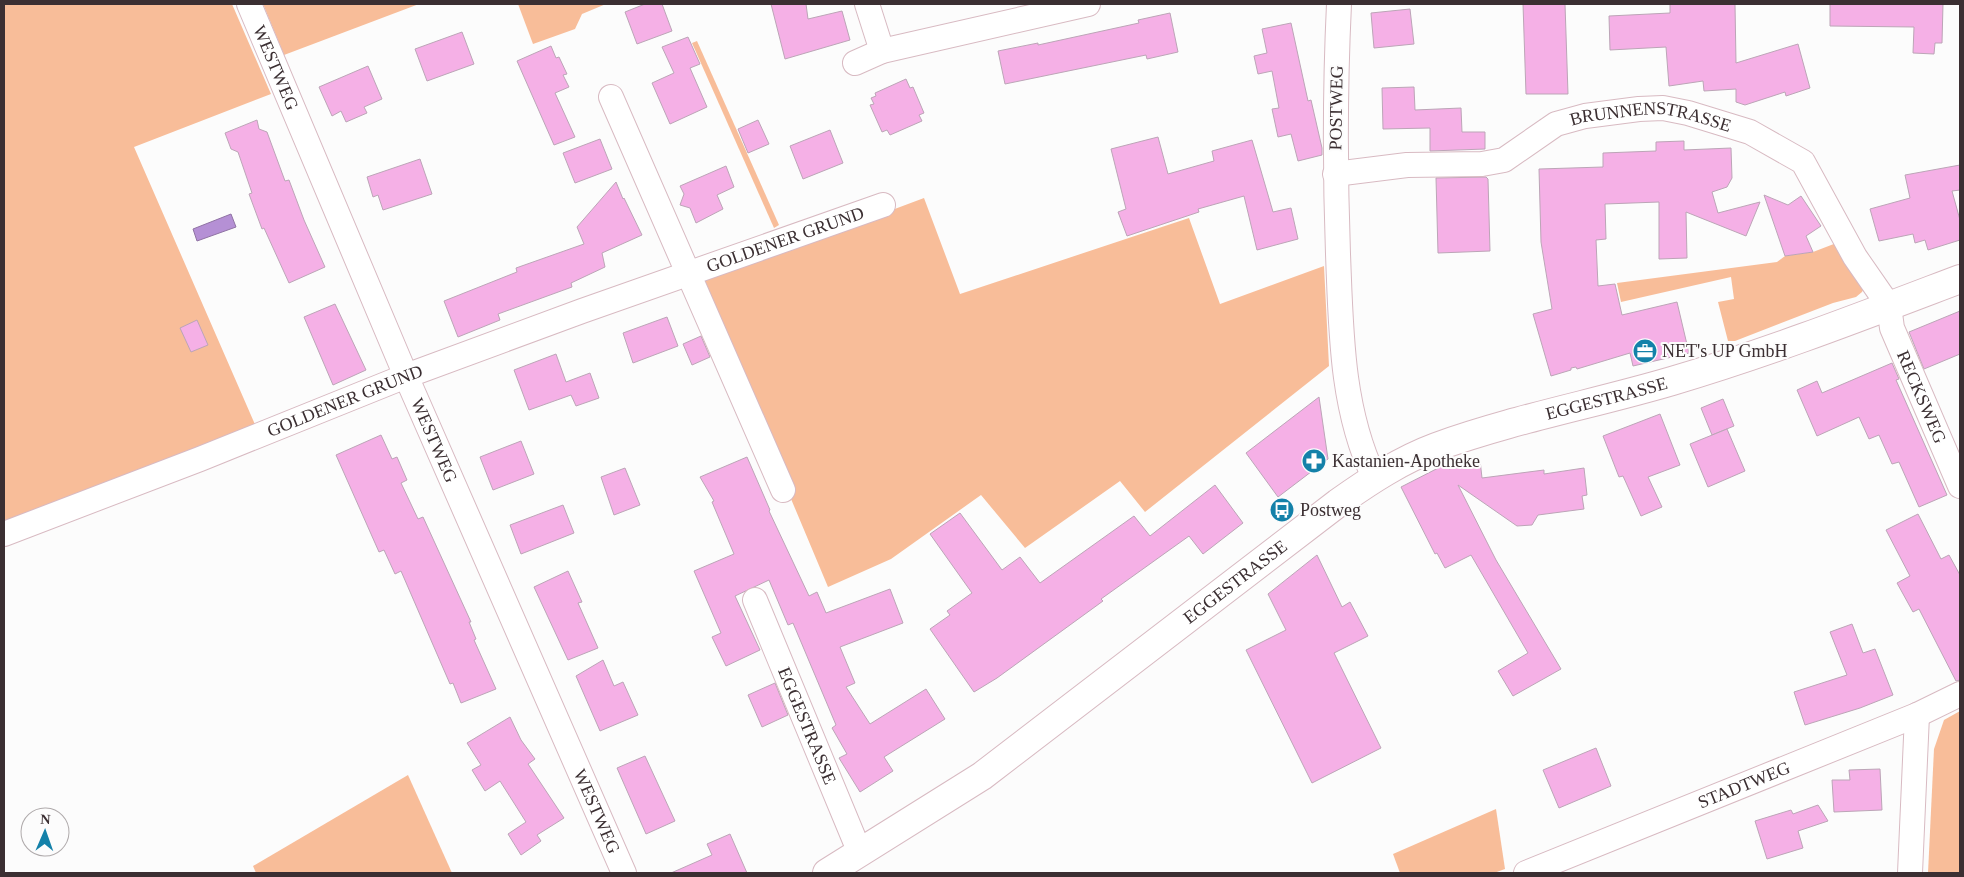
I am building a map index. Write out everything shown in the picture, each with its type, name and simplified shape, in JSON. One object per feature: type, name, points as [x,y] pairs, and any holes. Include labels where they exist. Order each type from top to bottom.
[{"type":"main road","name":"EGGESTRASSE","points":[[826,873],[982,776],[1338,502],[1374,477],[1436,447],[1527,420],[1673,381],[1831,328],[1960,279]]},
{"type":"street","name":"WESTWEG","points":[[250,4],[406,376],[624,873]]},
{"type":"street","points":[[867,4],[882,52]]},
{"type":"street","points":[[854,62],[882,52],[1088,4]]},
{"type":"street","name":"POSTWEG","points":[[1339,4],[1335,174],[1341,335],[1352,417],[1365,459],[1374,477]]},
{"type":"street","name":"GOLDENER GRUND","points":[[611,97],[783,490]]},
{"type":"street","name":"BRUNNENSTRASSE","points":[[1335,174],[1407,165],[1482,164],[1504,160],[1556,124],[1585,116],[1663,108],[1688,113],[1750,132],[1803,162],[1855,257],[1889,306]]},
{"type":"street","name":"GOLDENER GRUND","points":[[4,534],[406,376],[883,205]]},
{"type":"street","name":"RECKSWEG","points":[[1889,306],[1892,328],[1960,486]]},
{"type":"street","name":"EGGESTRASSE","points":[[755,600],[860,853]]},
{"type":"street","name":"STADTWEG","points":[[1526,873],[1917,715],[1960,694]]},
{"type":"street","points":[[1910,873],[1917,715]]},
{"type":"shaded area","points":[[4,4],[232,4],[271,94],[134,147],[257,429],[4,524]]},
{"type":"shaded area","points":[[263,4],[419,4],[284,55]]},
{"type":"shaded area","points":[[518,4],[606,4],[582,14],[575,29],[533,44]]},
{"type":"shaded area","points":[[697,41],[779,225],[774,228],[692,43]]},
{"type":"shaded area","points":[[924,198],[960,294],[1189,218],[1220,304],[1324,266],[1329,366],[1145,512],[1120,481],[1025,548],[981,495],[891,559],[828,587],[700,282]]},
{"type":"shaded area","points":[[231,214],[236,227],[197,241],[193,229]]},
{"type":"shaded area","points":[[1839,242],[1865,286],[1862,292],[1856,297],[1833,303],[1735,341],[1728,341],[1718,302],[1734,299],[1731,277],[1621,302],[1617,283],[1777,262],[1785,256],[1813,252]]},
{"type":"shaded area","points":[[1960,711],[1960,873],[1928,873],[1934,749],[1944,720]]},
{"type":"shaded area","points":[[408,775],[452,873],[256,873],[253,866]]},
{"type":"shaded area","points":[[1496,809],[1505,869],[1494,873],[1400,873],[1393,854]]},
{"type":"building","points":[[645,4],[662,4],[672,31],[637,44],[625,12]]},
{"type":"building","points":[[771,4],[806,4],[808,19],[842,11],[850,40],[785,59]]},
{"type":"building","points":[[1523,4],[1565,4],[1568,94],[1526,94]]},
{"type":"building","points":[[1670,4],[1735,4],[1736,63],[1798,44],[1810,88],[1786,96],[1785,92],[1745,105],[1736,102],[1736,89],[1704,91],[1703,81],[1669,86],[1666,47],[1610,50],[1609,16],[1670,13]]},
{"type":"building","points":[[1830,4],[1943,4],[1942,43],[1935,43],[1934,54],[1913,53],[1914,27],[1830,26]]},
{"type":"building","points":[[1410,9],[1414,44],[1374,48],[1371,13]]},
{"type":"building","points":[[1170,13],[1178,52],[1147,59],[1146,55],[1005,84],[998,51],[1038,43],[1038,45],[1139,23],[1138,20]]},
{"type":"building","points":[[1291,23],[1308,101],[1311,100],[1322,148],[1322,155],[1298,161],[1291,134],[1278,137],[1272,109],[1279,108],[1272,71],[1258,74],[1254,56],[1267,53],[1262,29]]},
{"type":"building","points":[[462,32],[474,64],[427,81],[415,49]]},
{"type":"building","points":[[688,37],[700,64],[690,68],[707,107],[670,124],[652,83],[674,73],[662,47]]},
{"type":"building","points":[[551,46],[556,58],[559,57],[567,74],[563,75],[569,87],[555,93],[575,137],[554,145],[517,61]]},
{"type":"building","points":[[368,66],[382,99],[364,107],[367,113],[346,122],[341,111],[332,116],[319,87]]},
{"type":"building","points":[[906,79],[910,88],[913,87],[924,113],[919,115],[922,121],[890,135],[887,130],[882,132],[870,105],[874,104],[871,98],[876,96],[875,93]]},
{"type":"building","points":[[1414,87],[1415,110],[1461,108],[1462,132],[1485,132],[1485,149],[1430,151],[1430,128],[1383,129],[1382,88]]},
{"type":"building","points":[[257,120],[259,129],[267,132],[285,181],[289,180],[325,267],[289,283],[264,228],[262,229],[249,194],[252,193],[238,152],[231,149],[225,133]]},
{"type":"building","points":[[758,120],[769,144],[748,153],[738,129]]},
{"type":"building","points":[[830,130],[843,163],[803,179],[790,146]]},
{"type":"building","points":[[1158,137],[1168,174],[1214,161],[1212,151],[1252,140],[1273,212],[1291,208],[1298,239],[1257,250],[1244,196],[1198,209],[1199,212],[1127,236],[1118,212],[1126,209],[1111,149]]},
{"type":"building","points":[[600,139],[612,169],[575,183],[563,153]]},
{"type":"building","points":[[1684,141],[1684,150],[1731,148],[1732,178],[1727,187],[1712,192],[1718,213],[1760,202],[1746,236],[1686,212],[1687,258],[1659,259],[1659,202],[1605,204],[1606,239],[1596,240],[1598,286],[1615,284],[1622,315],[1677,302],[1689,353],[1633,366],[1630,353],[1577,369],[1576,367],[1571,368],[1571,370],[1551,376],[1533,314],[1552,309],[1541,242],[1539,169],[1603,167],[1603,153],[1656,151],[1656,142]]},
{"type":"building","points":[[420,159],[432,194],[383,210],[378,195],[373,197],[367,177]]},
{"type":"building","points":[[1960,165],[1960,190],[1952,191],[1960,220],[1960,240],[1928,250],[1925,240],[1915,243],[1913,234],[1879,241],[1870,209],[1910,198],[1905,175]]},
{"type":"building","points":[[726,166],[734,187],[717,195],[723,209],[696,223],[690,208],[680,205],[684,194],[680,186]]},
{"type":"building","points":[[1486,177],[1488,179],[1490,251],[1438,253],[1436,178]]},
{"type":"building","points":[[616,182],[642,235],[602,253],[605,267],[571,283],[572,287],[498,314],[500,320],[458,337],[444,301],[517,272],[516,268],[584,244],[577,227]]},
{"type":"building","points":[[1764,195],[1788,205],[1801,196],[1821,226],[1806,236],[1813,252],[1785,256]]},
{"type":"building","points":[[335,304],[366,370],[333,385],[304,317]]},
{"type":"building","points":[[1960,311],[1960,354],[1924,369],[1909,332]]},
{"type":"building","points":[[667,317],[678,346],[633,363],[623,333]]},
{"type":"building","points":[[197,320],[208,345],[191,352],[180,328]]},
{"type":"building","points":[[701,336],[710,357],[692,365],[683,344]]},
{"type":"building","points":[[556,354],[566,382],[590,373],[599,398],[576,406],[571,395],[529,410],[514,370]]},
{"type":"building","points":[[1892,363],[1899,379],[1896,380],[1947,495],[1919,507],[1899,462],[1892,464],[1879,435],[1869,439],[1859,417],[1817,436],[1797,390],[1817,381],[1822,393]]},
{"type":"building","points":[[1319,397],[1328,459],[1278,497],[1246,453]]},
{"type":"building","points":[[1723,399],[1734,426],[1712,435],[1701,408]]},
{"type":"building","points":[[1660,414],[1680,465],[1648,477],[1662,507],[1641,516],[1623,476],[1619,477],[1603,436]]},
{"type":"building","points":[[1727,429],[1745,471],[1708,487],[1690,444]]},
{"type":"building","points":[[381,435],[392,459],[397,457],[407,480],[401,483],[418,519],[423,517],[471,622],[469,622],[476,639],[474,640],[496,689],[461,703],[453,683],[450,684],[401,571],[395,574],[384,550],[379,552],[336,455]]},
{"type":"building","points":[[521,441],[534,474],[493,490],[480,457]]},
{"type":"building","points":[[747,457],[769,511],[809,596],[817,592],[826,613],[890,589],[903,623],[840,647],[855,683],[846,687],[870,724],[926,689],[945,719],[884,757],[893,771],[860,792],[839,758],[847,754],[832,728],[836,725],[793,623],[788,625],[769,580],[735,596],[760,650],[726,666],[712,637],[721,633],[694,571],[734,554],[712,502],[714,501],[700,477]]},
{"type":"building","points":[[1480,460],[1482,478],[1544,470],[1544,474],[1584,468],[1587,495],[1582,496],[1584,509],[1538,515],[1532,525],[1517,526],[1458,485],[1496,560],[1561,669],[1513,696],[1498,671],[1528,653],[1471,555],[1445,568],[1437,553],[1435,554],[1401,487],[1446,464],[1449,469]]},
{"type":"building","points":[[625,468],[640,505],[614,515],[601,477]]},
{"type":"building","points":[[1215,485],[1243,523],[1203,554],[1189,536],[1101,599],[1103,601],[997,678],[974,692],[930,629],[950,615],[947,611],[972,593],[930,534],[960,513],[1002,570],[1020,557],[1040,583],[1134,516],[1150,536]]},
{"type":"building","points":[[563,505],[574,533],[521,554],[510,525]]},
{"type":"building","points":[[1918,514],[1941,559],[1949,555],[1960,575],[1960,680],[1956,681],[1919,609],[1913,612],[1897,583],[1910,576],[1886,530]]},
{"type":"building","points":[[1317,555],[1342,607],[1350,602],[1368,636],[1334,653],[1381,748],[1312,783],[1246,650],[1286,630],[1268,594]]},
{"type":"building","points":[[568,571],[582,602],[578,603],[598,648],[568,660],[534,587]]},
{"type":"building","points":[[1852,624],[1863,653],[1875,649],[1893,695],[1860,708],[1805,725],[1794,692],[1847,675],[1830,632]]},
{"type":"building","points":[[603,660],[614,686],[623,682],[638,715],[600,731],[576,676]]},
{"type":"building","points":[[775,683],[788,715],[762,727],[748,695]]},
{"type":"building","points":[[510,717],[521,740],[535,759],[528,764],[564,818],[537,835],[541,841],[521,855],[508,834],[526,822],[500,781],[485,791],[472,770],[481,765],[467,743]]},
{"type":"building","points":[[1596,748],[1611,786],[1559,808],[1543,770]]},
{"type":"building","points":[[645,756],[675,821],[646,834],[617,768]]},
{"type":"building","points":[[1880,769],[1882,810],[1834,812],[1832,780],[1850,780],[1849,770]]},
{"type":"building","points":[[1818,805],[1828,821],[1798,831],[1803,848],[1767,859],[1755,821],[1791,810],[1793,814]]},
{"type":"building","points":[[730,834],[747,873],[671,873],[712,855],[707,844]]},
{"type":"place","name":"NET's UP GmbH","points":[[1645,351]]},
{"type":"place","name":"Kastanien-Apotheke","points":[[1314,461]]},
{"type":"place","name":"Postweg","points":[[1282,510]]}]
